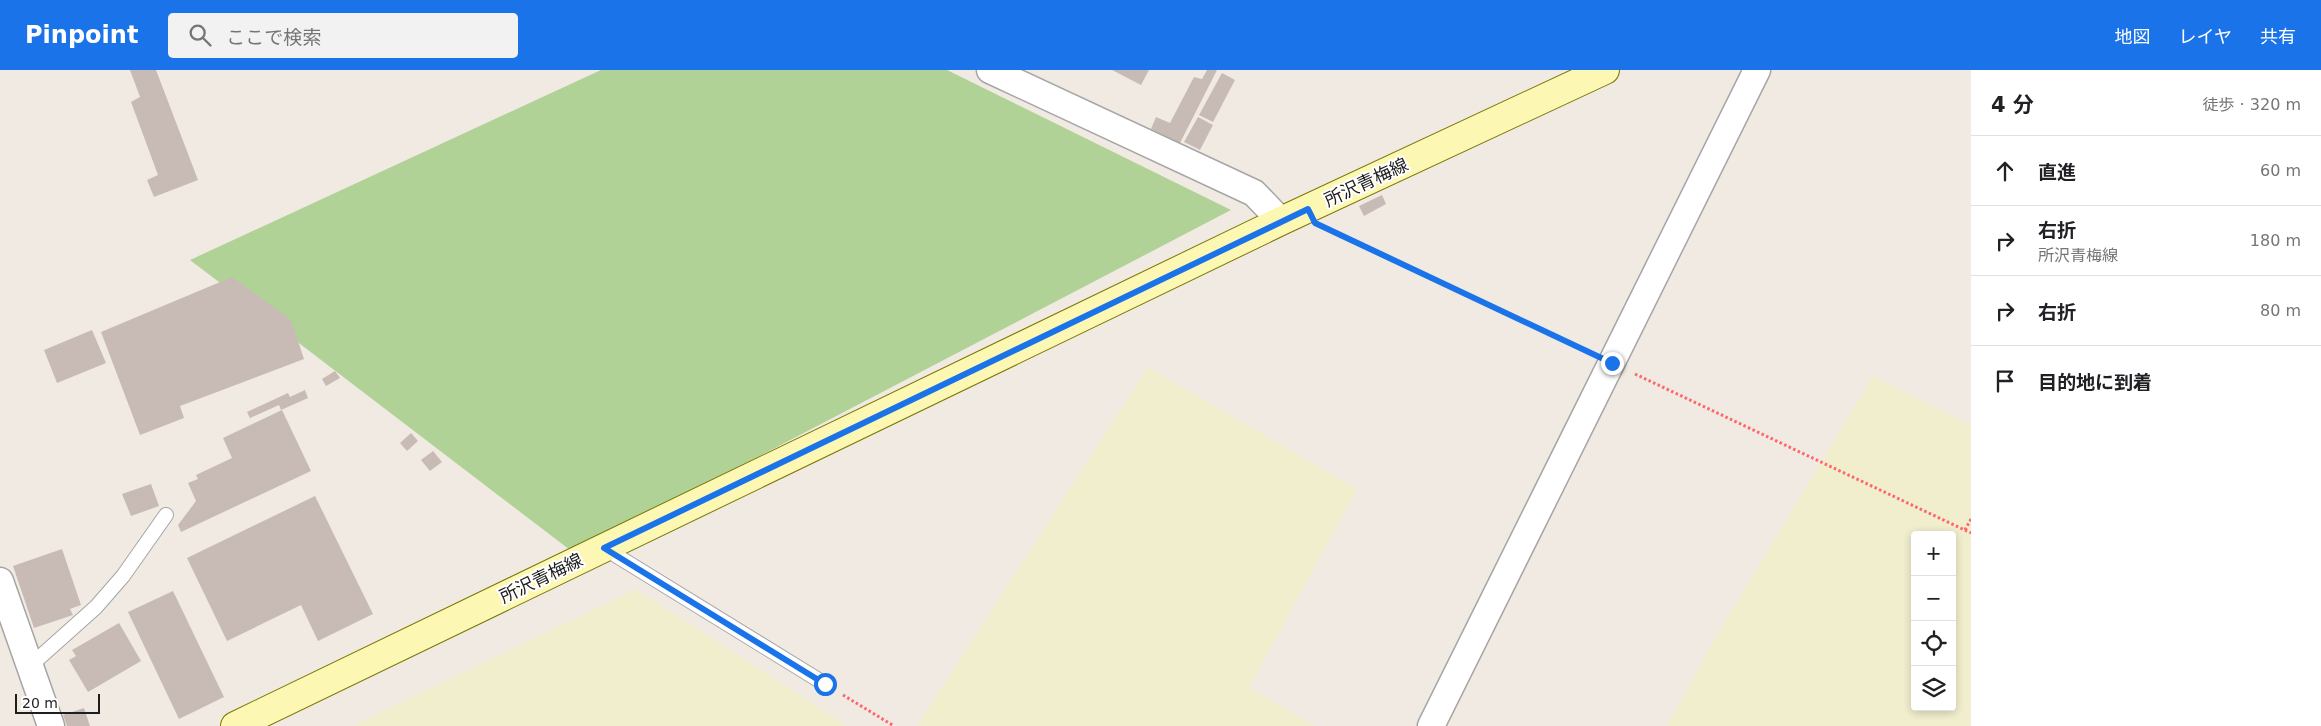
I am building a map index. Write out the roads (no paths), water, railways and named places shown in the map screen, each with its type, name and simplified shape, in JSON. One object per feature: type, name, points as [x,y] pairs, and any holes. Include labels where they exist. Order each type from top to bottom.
[{"type":"main road","name":"所沢青梅線","points":[[235,726],[1308,209],[1605,70]]},
{"type":"street","points":[[990,70],[1254,194],[1281,222]]},
{"type":"street","points":[[1431,726],[1757,70]]},
{"type":"street","points":[[0,581],[51,726]]},
{"type":"lane","points":[[30,666],[96,607],[123,576],[166,515]]},
{"type":"lane","points":[[604,548],[825,684]]}]
